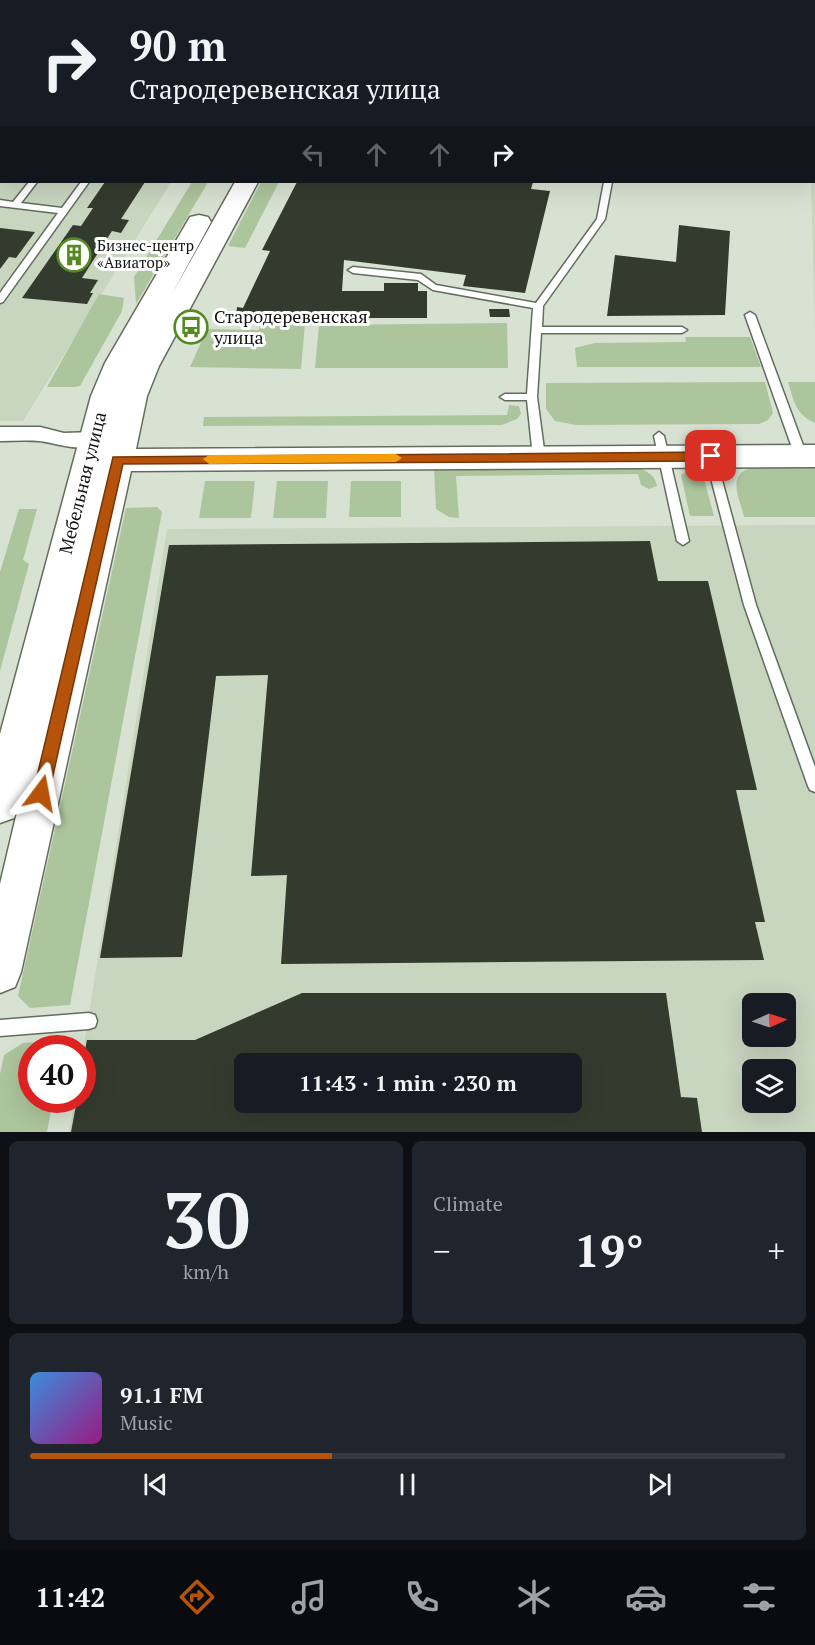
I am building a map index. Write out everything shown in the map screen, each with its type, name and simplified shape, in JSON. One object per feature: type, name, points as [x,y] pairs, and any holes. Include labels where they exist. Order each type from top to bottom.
[{"type":"street","name":"Мебельная улица","points":[[0,972],[105,396],[119,363],[221,183]]},
{"type":"street","name":"Мебельная улица","points":[[0,806],[97,446],[133,396],[145,366],[245,183]]},
{"type":"street","points":[[0,434],[40,434],[97,446],[806,446]]},
{"type":"lane","points":[[15,205],[32,183]]},
{"type":"lane","points":[[0,300],[84,183]]},
{"type":"lane","points":[[538,447],[532,397],[538,306],[601,219],[608,183]]},
{"type":"lane","points":[[0,203],[64,211]]},
{"type":"lane","points":[[353,270],[421,277],[433,287],[538,306]]},
{"type":"lane","points":[[750,315],[806,446]]},
{"type":"lane","points":[[536,330],[681,330]]},
{"type":"lane","points":[[506,397],[532,397]]},
{"type":"lane","points":[[661,446],[683,541]]},
{"type":"lane","points":[[708,446],[750,605],[815,786]]},
{"type":"lane","points":[[0,1028],[89,1021]]},
{"type":"shaded area","name":"Бизнес-центр «Авиатор»","points":[[0,183],[170,183],[23,421],[0,421]]},
{"type":"shaded area","points":[[811,183],[815,183],[815,329]]},
{"type":"shaded area","points":[[815,525],[815,1132],[69,1132],[73,1113],[96,1113],[96,1035],[86,1035],[167,529]]},
{"type":"green space","points":[[191,183],[207,183],[136,304],[134,277]]},
{"type":"green space","points":[[260,183],[278,183],[245,248],[228,246]]},
{"type":"green space","points":[[99,294],[124,298],[122,311],[80,386],[47,387]]},
{"type":"green space","points":[[507,323],[508,368],[315,368],[319,325]]},
{"type":"green space","points":[[260,324],[305,324],[301,369],[190,367],[207,329],[259,330]]},
{"type":"green space","points":[[685,337],[750,337],[761,367],[577,367],[575,348],[595,343],[686,342]]},
{"type":"green space","points":[[765,382],[773,413],[768,420],[759,424],[576,425],[555,421],[546,409],[546,383]]},
{"type":"green space","points":[[788,382],[815,382],[815,423],[799,411]]},
{"type":"green space","points":[[509,405],[519,406],[521,414],[517,419],[502,425],[203,426],[204,417],[507,415]]},
{"type":"green space","points":[[636,467],[652,476],[657,486],[649,489],[641,485],[638,474],[456,476],[459,518],[449,517],[436,509],[434,468]]},
{"type":"green space","points":[[752,467],[815,467],[815,517],[744,517],[736,487],[739,476]]},
{"type":"green space","points":[[691,468],[703,475],[714,516],[690,516],[681,475]]},
{"type":"green space","points":[[205,481],[255,481],[251,518],[199,518]]},
{"type":"green space","points":[[277,481],[328,481],[326,518],[273,518]]},
{"type":"green space","points":[[351,481],[401,481],[401,517],[349,517]]},
{"type":"green space","points":[[157,507],[162,512],[70,1005],[30,1008],[18,996],[126,508]]},
{"type":"green space","points":[[19,509],[37,509],[23,560],[29,564],[0,671],[0,572]]},
{"type":"green space","points":[[18,1046],[18,1113],[51,1113],[47,1132],[0,1132],[0,1074],[4,1055]]},
{"type":"building","name":"Бизнес-центр «Авиатор»","points":[[104,183],[144,183],[121,219],[129,220],[121,233],[112,231],[82,278],[98,280],[90,293],[93,293],[87,304],[22,298],[73,225],[81,226],[93,208],[87,208]]},
{"type":"building","points":[[296,183],[533,183],[531,189],[550,191],[525,293],[463,286],[466,275],[344,260],[342,291],[384,291],[384,283],[418,283],[418,291],[427,291],[427,318],[255,318],[255,322],[241,320],[236,316],[237,307],[243,308],[270,251],[262,250]]},
{"type":"building","points":[[679,225],[730,231],[725,315],[607,316],[615,255],[676,262]]},
{"type":"building","points":[[0,228],[35,232],[16,258],[9,257],[0,269]]},
{"type":"building","points":[[489,309],[509,309],[510,317],[490,317]]},
{"type":"building","points":[[650,541],[658,581],[708,581],[757,790],[736,790],[765,922],[755,922],[764,960],[281,964],[287,875],[251,876],[268,675],[216,676],[182,957],[100,958],[169,545]]},
{"type":"building","points":[[302,993],[666,993],[681,1097],[697,1098],[702,1132],[71,1132],[75,1113],[96,1113],[96,1040],[195,1040]]},
{"type":"slow traffic","points":[[209,459],[396,458]]},
{"type":"place","name":"Бизнес-центр «Авиатор»","points":[[74,255]]},
{"type":"place","name":"Стародеревенская улица","points":[[191,327]]},
{"type":"route","points":[[41,793],[118,460],[711,456]]}]
